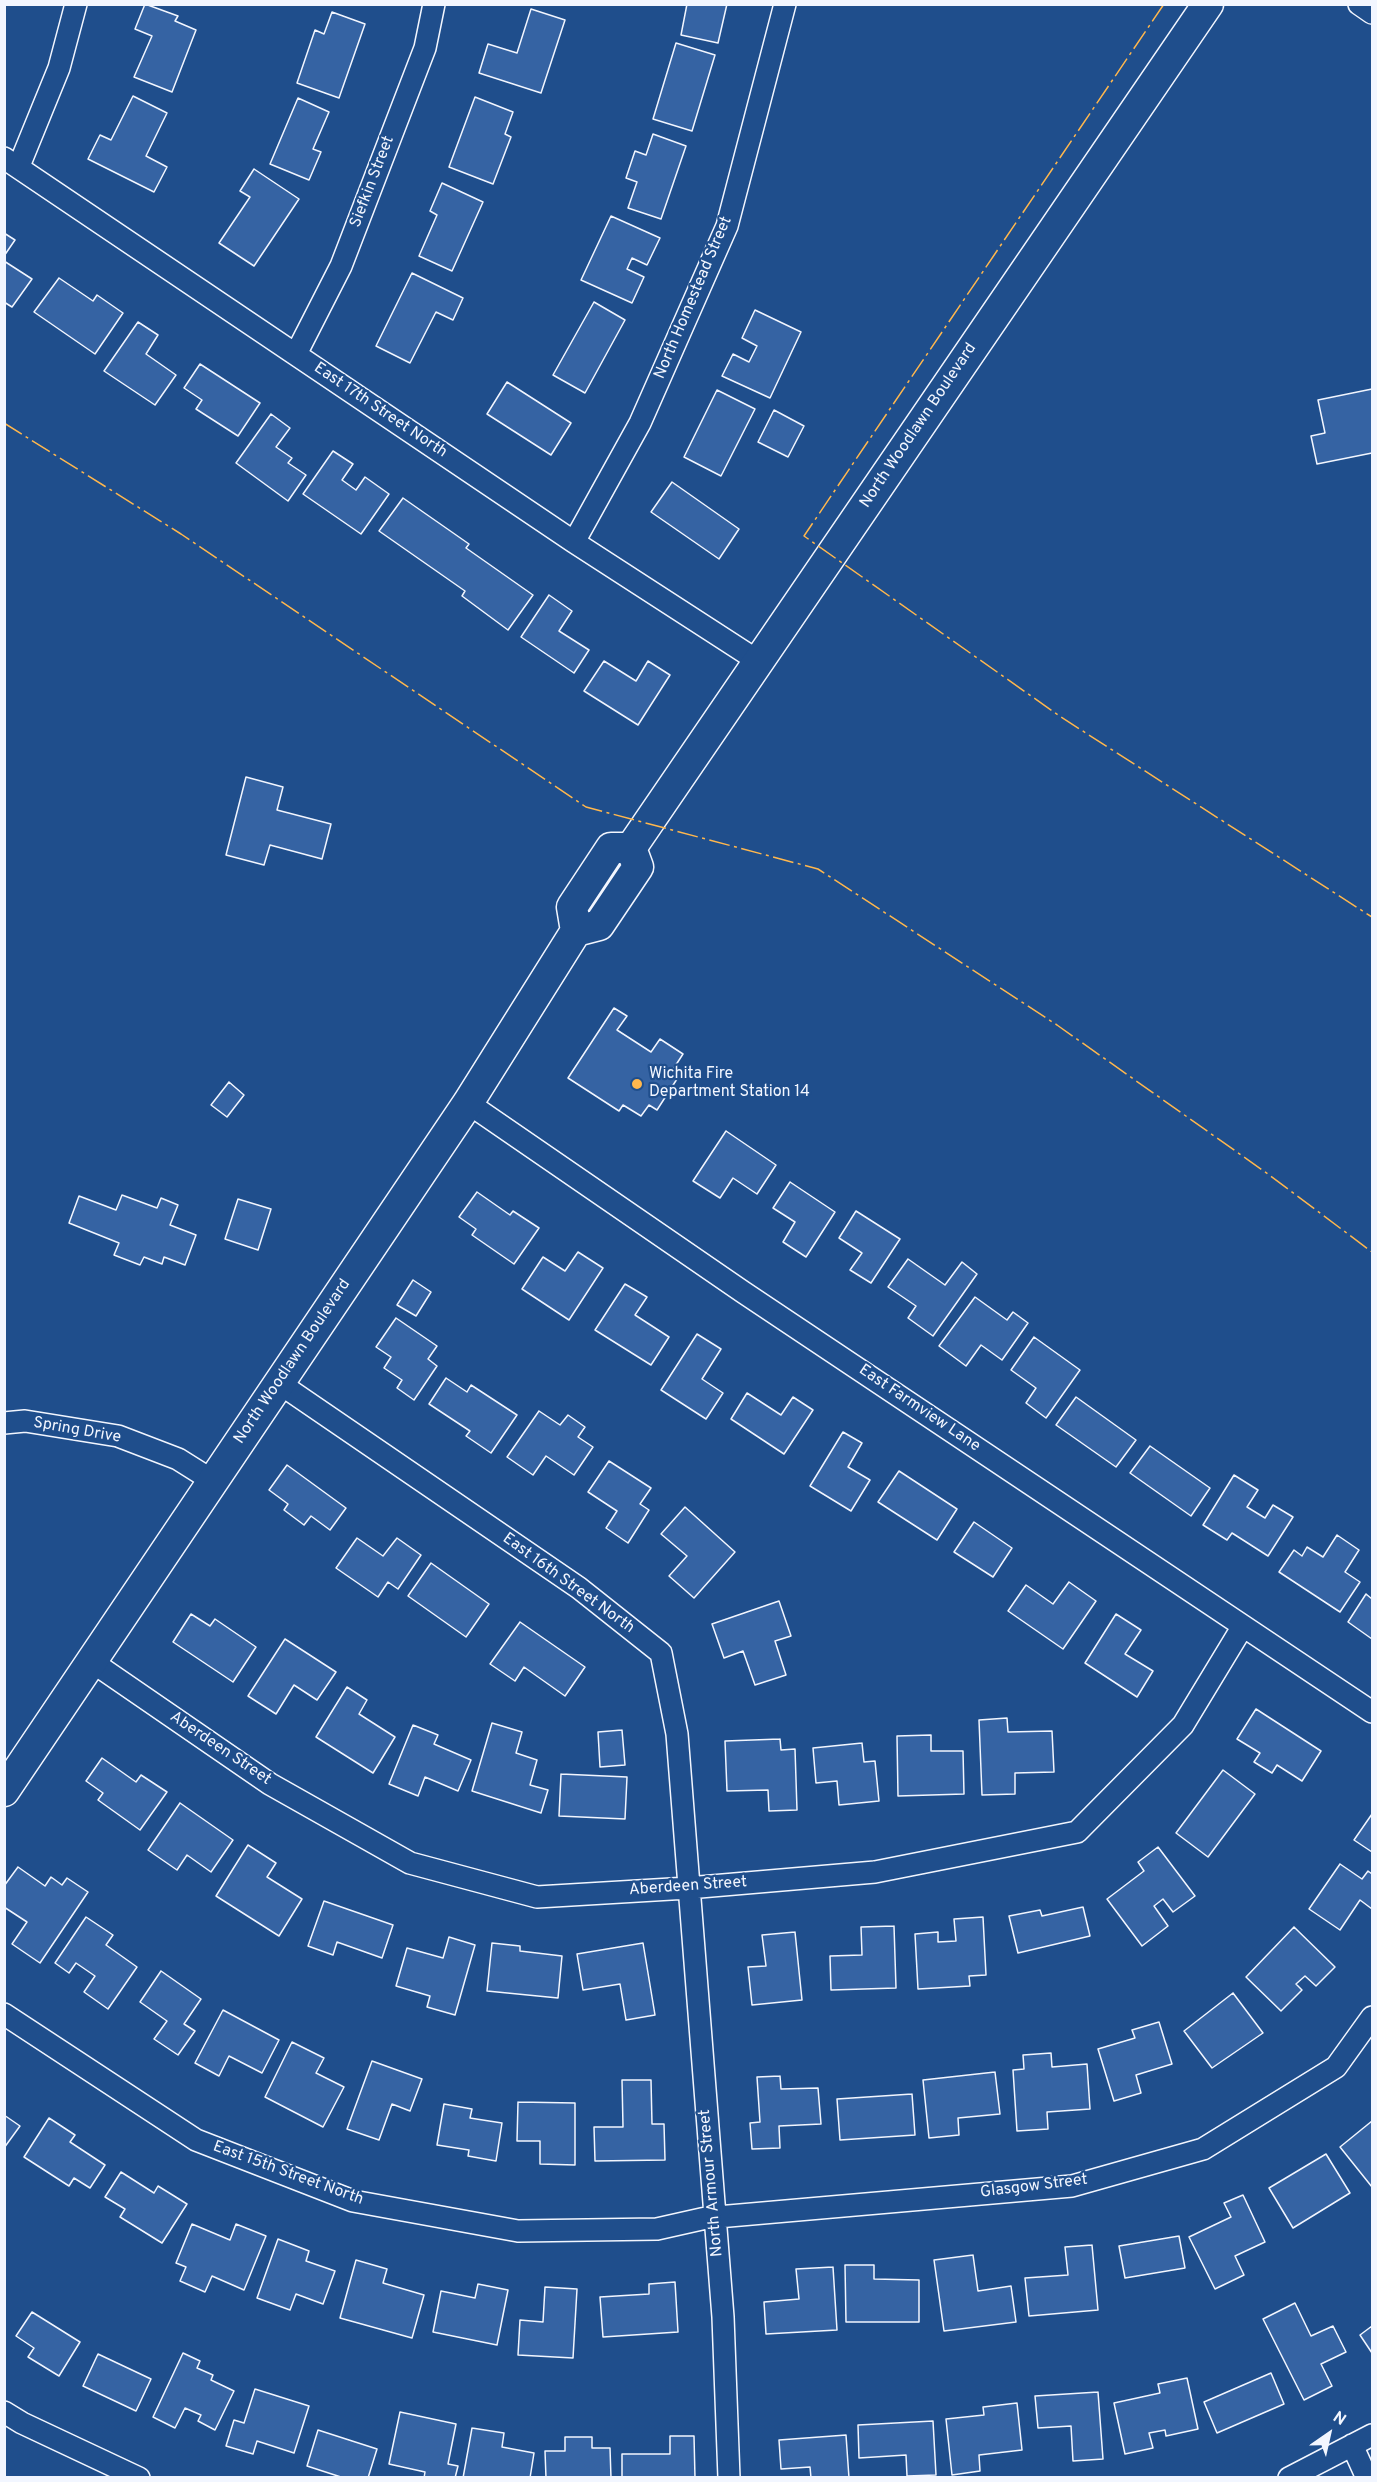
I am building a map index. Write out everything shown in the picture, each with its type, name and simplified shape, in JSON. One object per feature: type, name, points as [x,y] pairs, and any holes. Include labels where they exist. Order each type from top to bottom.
[{"type":"main road","name":"North Woodlawn Boulevard","points":[[4,1791],[468,1103],[576,931],[572,907],[611,848],[631,848],[1208,4]]},
{"type":"street","points":[[11,162],[58,68],[76,4]]},
{"type":"street","name":"Siefkin Street","points":[[296,354],[341,266],[425,48],[434,4]]},
{"type":"street","name":"North Homestead Street","points":[[574,542],[640,423],[727,226],[785,4]]},
{"type":"street","points":[[1359,4],[1372,13]]},
{"type":"street","name":"East 17th Street North","points":[[11,162],[574,542],[758,661]]},
{"type":"street","name":"East Farmview Lane","points":[[468,1103],[743,1292],[1372,1712]]},
{"type":"street","name":"East 16th Street North","points":[[279,1383],[579,1588],[661,1653],[677,1734],[688,1888]]},
{"type":"street","name":"Spring Drive","points":[[4,1423],[25,1421],[118,1436],[178,1459],[213,1481]]},
{"type":"street","name":"Aberdeen Street","points":[[91,1661],[270,1784],[410,1863],[537,1897],[688,1888],[875,1872],[1077,1832],[1183,1725],[1243,1626]]},
{"type":"street","name":"North Armour Street","points":[[688,1888],[723,2317],[729,2478]]},
{"type":"street","name":"East 15th Street North","points":[[4,2014],[196,2140],[353,2201],[518,2231],[657,2229],[715,2218]]},
{"type":"street","name":"Glasgow Street","points":[[715,2218],[1072,2186],[1203,2149],[1336,2067],[1372,2017]]},
{"type":"street","points":[[4,2412],[22,2423],[139,2478]]},
{"type":"street","points":[[1289,2478],[1372,2435]]},
{"type":"street","points":[[1352,2445],[1366,2478]]},
{"type":"building","points":[[145,4],[178,16],[175,21],[196,30],[172,92],[134,77],[152,36],[135,29]]},
{"type":"building","points":[[687,4],[727,4],[718,43],[681,35]]},
{"type":"building","points":[[531,9],[565,20],[541,93],[479,73],[488,44],[517,53]]},
{"type":"building","points":[[332,12],[365,24],[339,98],[297,83],[315,30],[324,34]]},
{"type":"building","points":[[676,43],[715,55],[692,131],[653,119]]},
{"type":"building","points":[[133,96],[167,113],[146,156],[167,167],[154,192],[88,159],[100,135],[111,140]]},
{"type":"building","points":[[475,97],[513,112],[505,134],[511,137],[493,184],[449,167]]},
{"type":"building","points":[[298,98],[329,112],[313,149],[321,152],[309,180],[270,164]]},
{"type":"building","points":[[653,134],[686,146],[661,219],[628,208],[637,182],[626,178],[635,151],[646,155]]},
{"type":"building","points":[[254,169],[299,199],[254,266],[219,243],[250,197],[240,191]]},
{"type":"building","points":[[442,183],[483,202],[452,271],[419,256],[437,215],[430,211]]},
{"type":"building","points":[[611,216],[660,238],[647,265],[632,258],[627,269],[644,277],[632,303],[581,280]]},
{"type":"building","points":[[4,233],[15,240],[4,256]]},
{"type":"building","points":[[4,261],[32,279],[12,307],[4,302]]},
{"type":"building","points":[[412,273],[463,298],[453,320],[436,312],[410,363],[376,346]]},
{"type":"building","points":[[59,278],[93,301],[97,295],[123,313],[95,354],[34,312]]},
{"type":"building","points":[[594,302],[625,320],[585,393],[553,375]]},
{"type":"building","points":[[755,310],[801,332],[770,398],[722,376],[733,354],[749,362],[757,346],[742,338]]},
{"type":"building","points":[[138,322],[158,335],[146,354],[176,375],[155,405],[104,371]]},
{"type":"building","points":[[200,364],[260,403],[238,436],[196,409],[202,400],[184,388]]},
{"type":"building","points":[[507,382],[571,423],[551,455],[487,414]]},
{"type":"building","points":[[1372,389],[1372,453],[1317,464],[1311,436],[1325,433],[1318,400]]},
{"type":"building","points":[[717,390],[755,409],[721,476],[684,457]]},
{"type":"building","points":[[774,410],[804,426],[788,457],[758,442]]},
{"type":"building","points":[[271,414],[290,428],[276,447],[292,458],[288,463],[306,475],[288,501],[236,463]]},
{"type":"building","points":[[333,451],[353,464],[342,480],[356,490],[365,477],[389,494],[361,534],[303,494]]},
{"type":"building","points":[[672,482],[739,529],[719,559],[651,512]]},
{"type":"building","points":[[403,498],[469,544],[466,548],[533,595],[508,630],[462,596],[465,591],[379,531]]},
{"type":"building","points":[[549,595],[572,611],[559,631],[589,650],[574,673],[521,637]]},
{"type":"building","points":[[604,661],[636,681],[648,661],[670,675],[638,725],[584,691]]},
{"type":"building","points":[[246,777],[283,787],[277,810],[331,824],[322,859],[270,845],[264,865],[226,855]]},
{"type":"building","points":[[614,1008],[627,1016],[617,1030],[651,1052],[660,1039],[683,1054],[670,1074],[677,1079],[657,1110],[649,1105],[641,1116],[623,1105],[619,1111],[568,1078]]},
{"type":"building","points":[[229,1082],[244,1095],[227,1117],[211,1105]]},
{"type":"building","points":[[726,1131],[776,1165],[757,1194],[733,1178],[720,1198],[693,1181]]},
{"type":"building","points":[[790,1182],[835,1212],[806,1257],[783,1242],[795,1222],[773,1208]]},
{"type":"building","points":[[477,1192],[510,1215],[513,1211],[539,1228],[514,1264],[472,1235],[476,1229],[459,1217]]},
{"type":"building","points":[[122,1195],[157,1208],[161,1198],[178,1205],[170,1225],[196,1235],[185,1265],[164,1257],[162,1264],[144,1257],[140,1265],[114,1255],[119,1243],[69,1223],[79,1196],[116,1210]]},
{"type":"building","points":[[238,1199],[271,1209],[258,1250],[225,1239]]},
{"type":"building","points":[[856,1211],[900,1239],[871,1283],[850,1270],[862,1253],[839,1238]]},
{"type":"building","points":[[578,1252],[603,1268],[569,1320],[522,1289],[543,1257],[565,1271]]},
{"type":"building","points":[[908,1259],[945,1285],[962,1262],[977,1274],[933,1336],[908,1318],[916,1306],[888,1287]]},
{"type":"building","points":[[413,1280],[431,1292],[416,1316],[397,1305]]},
{"type":"building","points":[[625,1284],[647,1297],[635,1315],[669,1337],[651,1365],[595,1330]]},
{"type":"building","points":[[975,1297],[1007,1320],[1013,1312],[1028,1323],[1002,1360],[981,1345],[966,1366],[939,1346]]},
{"type":"building","points":[[396,1318],[437,1346],[428,1359],[437,1366],[414,1400],[397,1388],[402,1380],[384,1368],[391,1357],[376,1347]]},
{"type":"building","points":[[697,1334],[721,1349],[702,1379],[723,1393],[706,1419],[661,1390]]},
{"type":"building","points":[[1034,1337],[1080,1370],[1046,1418],[1026,1403],[1036,1388],[1011,1370]]},
{"type":"building","points":[[446,1378],[467,1392],[471,1385],[517,1415],[491,1453],[466,1436],[470,1431],[429,1404]]},
{"type":"building","points":[[747,1393],[781,1415],[793,1397],[813,1410],[784,1454],[731,1419]]},
{"type":"building","points":[[1076,1397],[1136,1440],[1116,1467],[1056,1425]]},
{"type":"building","points":[[539,1411],[560,1425],[568,1415],[585,1427],[578,1437],[593,1447],[574,1475],[546,1456],[533,1475],[507,1457]]},
{"type":"building","points":[[843,1432],[862,1443],[848,1467],[870,1480],[851,1511],[810,1486]]},
{"type":"building","points":[[1150,1446],[1210,1488],[1191,1516],[1130,1473]]},
{"type":"building","points":[[609,1461],[651,1488],[640,1504],[649,1510],[628,1543],[606,1528],[617,1511],[588,1492]]},
{"type":"building","points":[[287,1465],[346,1508],[330,1530],[311,1516],[304,1525],[284,1510],[288,1504],[269,1490]]},
{"type":"building","points":[[899,1471],[957,1509],[937,1540],[878,1502]]},
{"type":"building","points":[[1234,1475],[1258,1490],[1247,1507],[1265,1518],[1273,1505],[1293,1517],[1268,1556],[1232,1533],[1227,1540],[1203,1525]]},
{"type":"building","points":[[685,1507],[735,1552],[694,1598],[669,1576],[687,1556],[661,1534]]},
{"type":"building","points":[[974,1522],[1012,1548],[993,1577],[954,1552]]},
{"type":"building","points":[[1337,1535],[1359,1550],[1345,1572],[1360,1582],[1340,1612],[1279,1572],[1294,1550],[1302,1556],[1307,1547],[1323,1557]]},
{"type":"building","points":[[357,1538],[383,1556],[397,1538],[421,1555],[398,1589],[388,1582],[378,1597],[336,1568]]},
{"type":"building","points":[[431,1563],[489,1604],[466,1637],[408,1596]]},
{"type":"building","points":[[1069,1582],[1096,1601],[1063,1649],[1008,1611],[1026,1585],[1053,1604]]},
{"type":"building","points":[[1366,1594],[1372,1599],[1372,1639],[1348,1622]]},
{"type":"building","points":[[779,1601],[791,1636],[775,1641],[786,1675],[755,1685],[743,1651],[724,1658],[712,1624]]},
{"type":"building","points":[[191,1614],[210,1626],[215,1619],[256,1647],[233,1682],[173,1642]]},
{"type":"building","points":[[1116,1614],[1141,1630],[1125,1654],[1153,1671],[1137,1697],[1085,1663]]},
{"type":"building","points":[[520,1622],[585,1667],[565,1696],[524,1667],[515,1681],[490,1664]]},
{"type":"building","points":[[285,1639],[336,1672],[317,1700],[294,1685],[276,1714],[248,1696]]},
{"type":"building","points":[[347,1687],[367,1700],[359,1714],[395,1737],[373,1773],[316,1737]]},
{"type":"building","points":[[1256,1709],[1321,1751],[1302,1781],[1277,1765],[1272,1773],[1254,1762],[1260,1753],[1237,1739]]},
{"type":"building","points":[[1007,1718],[1008,1732],[1052,1731],[1054,1772],[1015,1773],[1015,1794],[982,1795],[979,1720]]},
{"type":"building","points":[[492,1723],[522,1732],[516,1753],[537,1760],[530,1785],[548,1790],[541,1813],[472,1791]]},
{"type":"building","points":[[413,1725],[438,1735],[434,1744],[471,1760],[458,1791],[425,1777],[418,1796],[389,1784]]},
{"type":"building","points":[[622,1730],[625,1765],[600,1767],[598,1732]]},
{"type":"building","points":[[931,1735],[931,1751],[963,1751],[964,1794],[898,1796],[897,1736]]},
{"type":"building","points":[[780,1739],[781,1750],[795,1749],[797,1810],[769,1811],[768,1790],[727,1791],[725,1741]]},
{"type":"building","points":[[862,1743],[864,1762],[875,1761],[879,1801],[839,1805],[837,1781],[816,1783],[813,1748]]},
{"type":"building","points":[[102,1758],[136,1782],[141,1775],[167,1792],[140,1830],[98,1800],[103,1793],[86,1781]]},
{"type":"building","points":[[1223,1770],[1255,1794],[1208,1857],[1176,1833]]},
{"type":"building","points":[[561,1774],[627,1777],[625,1819],[559,1816]]},
{"type":"building","points":[[180,1803],[233,1840],[211,1872],[187,1855],[177,1870],[148,1850]]},
{"type":"building","points":[[1372,1814],[1372,1852],[1354,1840]]},
{"type":"building","points":[[248,1845],[276,1863],[267,1877],[302,1899],[279,1936],[216,1896]]},
{"type":"building","points":[[1158,1847],[1195,1896],[1173,1912],[1163,1899],[1154,1906],[1168,1926],[1142,1946],[1107,1899],[1144,1871],[1138,1862]]},
{"type":"building","points":[[1340,1864],[1362,1879],[1368,1871],[1372,1874],[1372,1909],[1360,1900],[1340,1930],[1309,1909]]},
{"type":"building","points":[[18,1867],[45,1886],[51,1877],[62,1885],[67,1878],[88,1892],[40,1963],[12,1944],[27,1922],[4,1907],[4,1886]]},
{"type":"building","points":[[324,1901],[393,1925],[382,1958],[337,1942],[333,1955],[308,1946]]},
{"type":"building","points":[[1083,1907],[1090,1936],[1018,1953],[1009,1916],[1040,1910],[1042,1916]]},
{"type":"building","points":[[86,1917],[113,1935],[106,1945],[137,1967],[108,2009],[84,1992],[95,1976],[76,1963],[69,1973],[55,1963]]},
{"type":"building","points":[[983,1917],[986,1975],[969,1976],[970,1986],[918,1989],[915,1934],[938,1932],[938,1942],[956,1941],[954,1919]]},
{"type":"building","points":[[894,1926],[896,1988],[831,1990],[830,1956],[862,1955],[861,1927]]},
{"type":"building","points":[[1294,1927],[1335,1967],[1316,1986],[1305,1976],[1296,1984],[1302,1990],[1281,2011],[1246,1977]]},
{"type":"building","points":[[795,1932],[802,2000],[752,2005],[748,1967],[766,1966],[762,1935]]},
{"type":"building","points":[[449,1937],[475,1945],[455,2015],[427,2007],[430,1996],[396,1986],[407,1948],[443,1958]]},
{"type":"building","points":[[492,1943],[520,1946],[520,1951],[562,1956],[558,1998],[487,1991]]},
{"type":"building","points":[[643,1943],[655,2015],[626,2020],[620,1984],[583,1990],[577,1954]]},
{"type":"building","points":[[161,1971],[201,1999],[184,2024],[195,2031],[178,2055],[154,2039],[167,2021],[140,2002]]},
{"type":"building","points":[[1233,1993],[1263,2033],[1212,2068],[1184,2031]]},
{"type":"building","points":[[223,2010],[279,2040],[262,2073],[229,2056],[219,2076],[195,2063]]},
{"type":"building","points":[[1159,2022],[1172,2064],[1136,2075],[1141,2093],[1114,2101],[1098,2049],[1135,2038],[1132,2030]]},
{"type":"building","points":[[292,2042],[324,2058],[316,2073],[344,2087],[323,2127],[265,2097]]},
{"type":"building","points":[[1051,2053],[1052,2067],[1087,2064],[1090,2109],[1047,2112],[1048,2129],[1017,2131],[1013,2070],[1024,2069],[1023,2055]]},
{"type":"building","points":[[372,2061],[422,2079],[410,2111],[392,2104],[379,2140],[347,2129]]},
{"type":"building","points":[[995,2072],[1000,2114],[958,2118],[959,2135],[929,2138],[923,2080]]},
{"type":"building","points":[[780,2076],[781,2089],[818,2088],[821,2124],[779,2126],[780,2148],[752,2149],[750,2123],[760,2122],[757,2077]]},
{"type":"building","points":[[622,2080],[651,2080],[652,2124],[664,2124],[665,2160],[595,2161],[594,2127],[623,2127]]},
{"type":"building","points":[[912,2094],[915,2135],[840,2140],[837,2099]]},
{"type":"building","points":[[518,2102],[575,2103],[575,2165],[540,2164],[540,2141],[517,2141]]},
{"type":"building","points":[[444,2104],[472,2109],[470,2118],[502,2123],[496,2161],[468,2156],[469,2150],[437,2145]]},
{"type":"building","points":[[4,2115],[20,2126],[4,2148]]},
{"type":"building","points":[[49,2118],[75,2135],[70,2142],[105,2165],[90,2188],[74,2178],[69,2186],[24,2157]]},
{"type":"building","points":[[1372,2121],[1372,2187],[1340,2147]]},
{"type":"building","points":[[1326,2154],[1350,2193],[1293,2228],[1269,2188]]},
{"type":"building","points":[[121,2172],[154,2193],[158,2186],[187,2204],[162,2243],[120,2217],[125,2209],[105,2197]]},
{"type":"building","points":[[1243,2195],[1265,2242],[1235,2256],[1244,2275],[1215,2289],[1189,2237],[1231,2217],[1224,2203]]},
{"type":"building","points":[[192,2224],[230,2240],[236,2224],[266,2236],[244,2290],[212,2276],[205,2292],[180,2281],[186,2267],[176,2263]]},
{"type":"building","points":[[1179,2236],[1185,2268],[1125,2278],[1119,2246]]},
{"type":"building","points":[[278,2239],[309,2251],[306,2261],[335,2271],[323,2304],[296,2294],[290,2310],[257,2298]]},
{"type":"building","points":[[1092,2245],[1098,2310],[1029,2316],[1025,2278],[1068,2275],[1065,2247]]},
{"type":"building","points":[[973,2255],[978,2291],[1011,2286],[1016,2322],[944,2331],[934,2260]]},
{"type":"building","points":[[356,2260],[387,2269],[383,2283],[424,2295],[412,2338],[340,2318]]},
{"type":"building","points":[[845,2265],[874,2265],[874,2279],[919,2280],[919,2322],[846,2322]]},
{"type":"building","points":[[833,2267],[837,2330],[766,2334],[764,2302],[799,2299],[796,2269]]},
{"type":"building","points":[[675,2282],[678,2332],[603,2337],[600,2297],[649,2294],[649,2284]]},
{"type":"building","points":[[478,2284],[508,2290],[497,2345],[433,2332],[441,2291],[475,2298]]},
{"type":"building","points":[[545,2287],[577,2289],[573,2358],[518,2355],[520,2320],[543,2322]]},
{"type":"building","points":[[1295,2303],[1311,2336],[1333,2326],[1346,2352],[1321,2364],[1332,2386],[1304,2400],[1263,2319]]},
{"type":"building","points":[[32,2312],[80,2342],[59,2376],[28,2357],[34,2348],[16,2336]]},
{"type":"building","points":[[1372,2326],[1372,2353],[1360,2335]]},
{"type":"building","points":[[183,2353],[200,2361],[197,2368],[213,2375],[211,2380],[234,2391],[215,2430],[198,2421],[201,2415],[185,2408],[175,2428],[153,2417]]},
{"type":"building","points":[[98,2354],[151,2379],[136,2411],[83,2386]]},
{"type":"building","points":[[1271,2373],[1284,2404],[1217,2433],[1204,2402]]},
{"type":"building","points":[[1187,2378],[1198,2429],[1166,2436],[1165,2430],[1149,2433],[1153,2448],[1125,2454],[1114,2403],[1160,2393],[1158,2384]]},
{"type":"building","points":[[255,2389],[309,2406],[294,2453],[257,2441],[253,2454],[226,2446],[234,2420],[244,2423]]},
{"type":"building","points":[[1098,2392],[1103,2459],[1073,2461],[1071,2426],[1038,2428],[1035,2396]]},
{"type":"building","points":[[1017,2403],[1022,2450],[979,2455],[980,2471],[952,2475],[946,2419],[984,2415],[983,2407]]},
{"type":"building","points":[[400,2412],[456,2424],[448,2464],[458,2466],[455,2478],[424,2478],[425,2472],[389,2464]]},
{"type":"building","points":[[933,2421],[936,2475],[907,2476],[906,2455],[859,2458],[858,2425]]},
{"type":"building","points":[[472,2428],[504,2433],[502,2447],[534,2453],[530,2478],[463,2478]]},
{"type":"building","points":[[318,2430],[377,2449],[368,2478],[344,2478],[307,2466]]},
{"type":"building","points":[[846,2435],[849,2478],[811,2478],[810,2467],[781,2469],[779,2440]]},
{"type":"building","points":[[670,2436],[694,2436],[695,2478],[622,2478],[622,2454],[670,2454]]},
{"type":"building","points":[[565,2437],[592,2437],[592,2448],[610,2448],[611,2478],[546,2478],[545,2451],[565,2451]]},
{"type":"power","points":[[1164,4],[804,536],[1061,717],[1372,917]]},
{"type":"power","points":[[4,423],[181,534],[586,807],[818,869],[1057,1025],[1268,1174],[1372,1252]]},
{"type":"place","name":"Wichita Fire Department Station 14","points":[[637,1084]]}]
